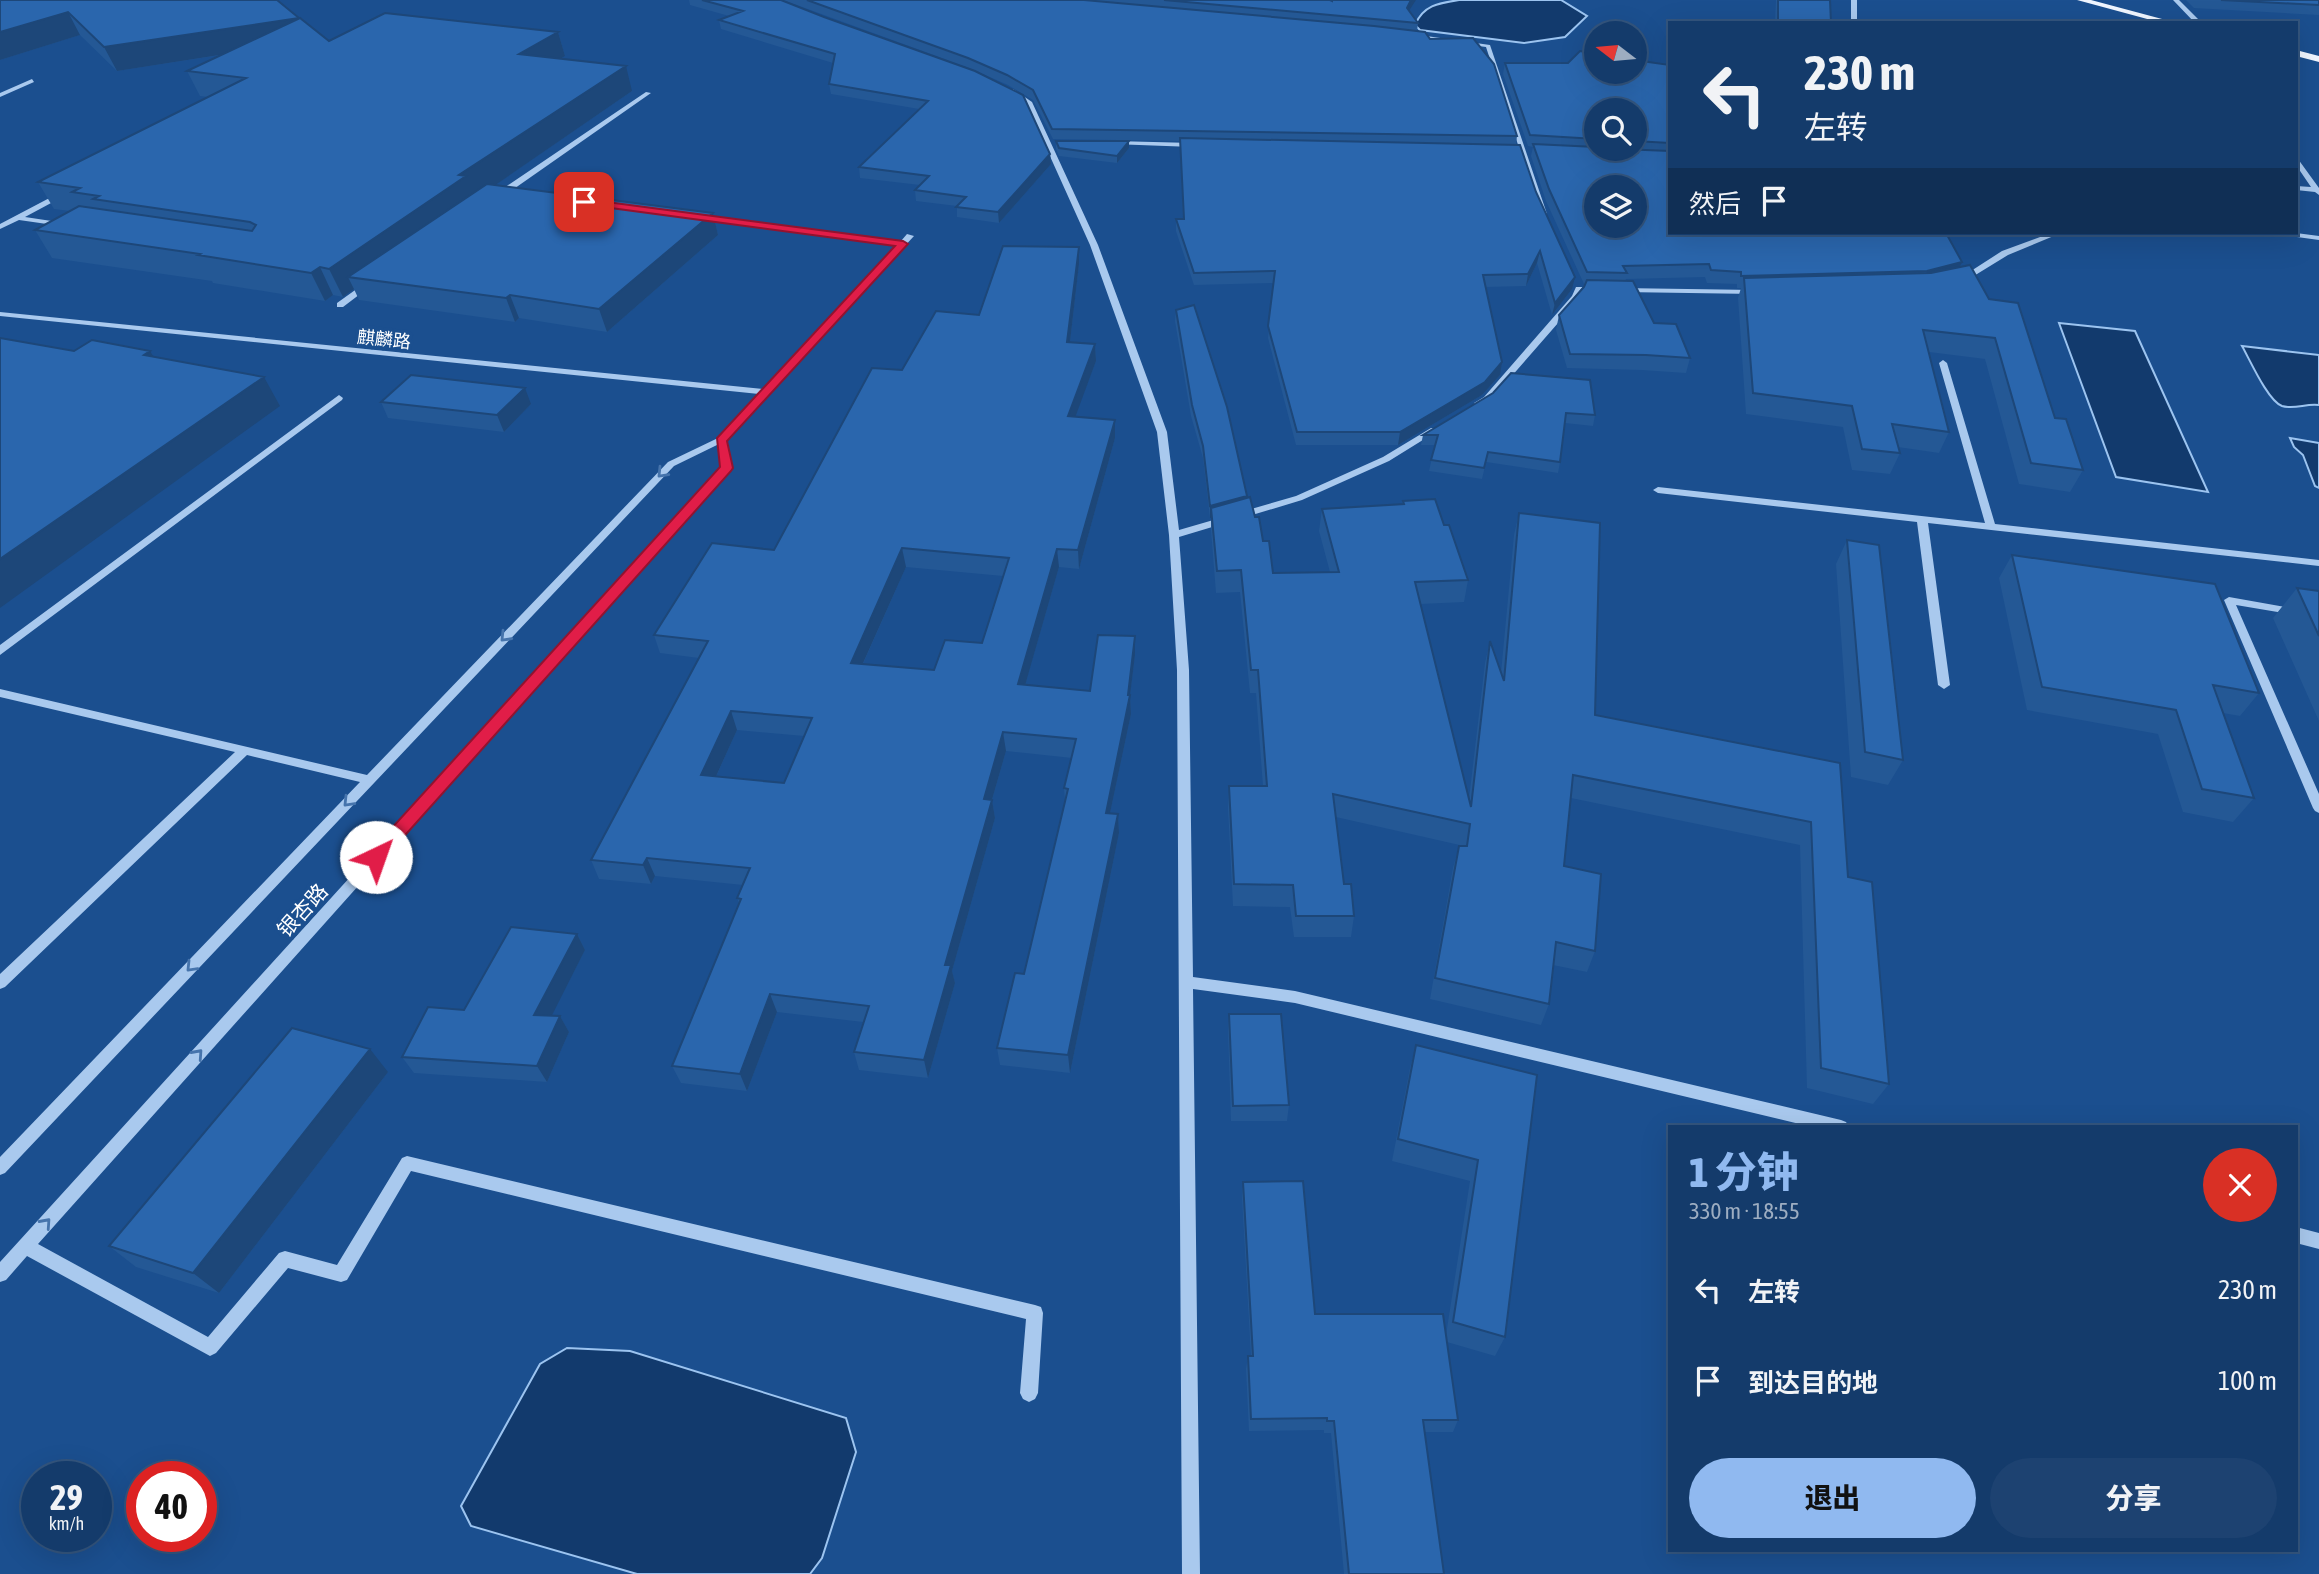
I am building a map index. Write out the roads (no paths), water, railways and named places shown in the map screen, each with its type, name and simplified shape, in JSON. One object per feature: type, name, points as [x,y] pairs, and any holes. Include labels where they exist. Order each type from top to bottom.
[{"type":"main road","points":[[2081,0],[2165,21]]},
{"type":"main road","points":[[2298,53],[2319,58]]},
{"type":"street","points":[[1854,0],[1854,21]]},
{"type":"street","points":[[2176,0],[2197,21]]},
{"type":"street","points":[[1398,34],[1488,46],[1545,214]]},
{"type":"street","points":[[0,95],[32,81]]},
{"type":"street","points":[[999,85],[1029,102],[1054,144],[1162,432],[1174,535],[1183,670],[1191,1574]]},
{"type":"street","points":[[493,199],[648,93]]},
{"type":"street","points":[[1099,143],[1209,145]]},
{"type":"street","points":[[1510,150],[1538,152]]},
{"type":"street","points":[[2298,163],[2318,192]]},
{"type":"street","points":[[2298,188],[2318,192]]},
{"type":"street","points":[[504,191],[518,193]]},
{"type":"street","points":[[0,227],[66,193]]},
{"type":"street","points":[[683,215],[903,244]]},
{"type":"street","points":[[18,218],[72,226]]},
{"type":"street","points":[[1949,282],[1962,279],[2006,253],[2052,235]]},
{"type":"street","points":[[2297,235],[2319,238]]},
{"type":"street","name":"银杏路","points":[[0,1168],[671,464],[721,440],[910,236]]},
{"type":"street","points":[[340,305],[372,282]]},
{"type":"street","points":[[1464,412],[1487,399],[1576,297],[1577,284],[1605,289]]},
{"type":"street","points":[[1618,290],[1763,292]]},
{"type":"street","name":"麒麟路","points":[[0,314],[766,392]]},
{"type":"street","points":[[1943,363],[1991,526]]},
{"type":"street","points":[[0,651],[339,398]]},
{"type":"street","points":[[1174,535],[1300,498],[1386,459],[1442,425]]},
{"type":"street","name":"银杏路","points":[[0,1274],[727,468],[721,440]]},
{"type":"street","points":[[1658,489],[2319,563]]},
{"type":"street","points":[[1922,519],[1944,685]]},
{"type":"street","points":[[2319,616],[2229,600],[2319,808]]},
{"type":"street","points":[[0,693],[370,780]]},
{"type":"street","points":[[0,983],[245,750]]},
{"type":"street","points":[[1186,982],[1295,997],[1833,1125]]},
{"type":"street","points":[[25,1245],[210,1347],[285,1259],[341,1274],[407,1163],[1035,1313],[1029,1393]]},
{"type":"street","points":[[2298,1236],[2319,1241]]},
{"type":"water","points":[[1459,0],[1561,0],[1587,16],[1565,37],[1524,43],[1420,30],[1415,25],[1427,9]]},
{"type":"water","points":[[2059,323],[2135,331],[2208,492],[2116,477]]},
{"type":"water","points":[[2242,346],[2319,355],[2319,405],[2287,407],[2277,403],[2265,389]]},
{"type":"water","points":[[2290,438],[2319,443],[2319,488],[2315,486],[2303,455],[2294,447]]},
{"type":"water","points":[[567,1348],[630,1351],[846,1418],[856,1452],[822,1558],[810,1574],[637,1574],[471,1526],[461,1506],[540,1364]]}]
